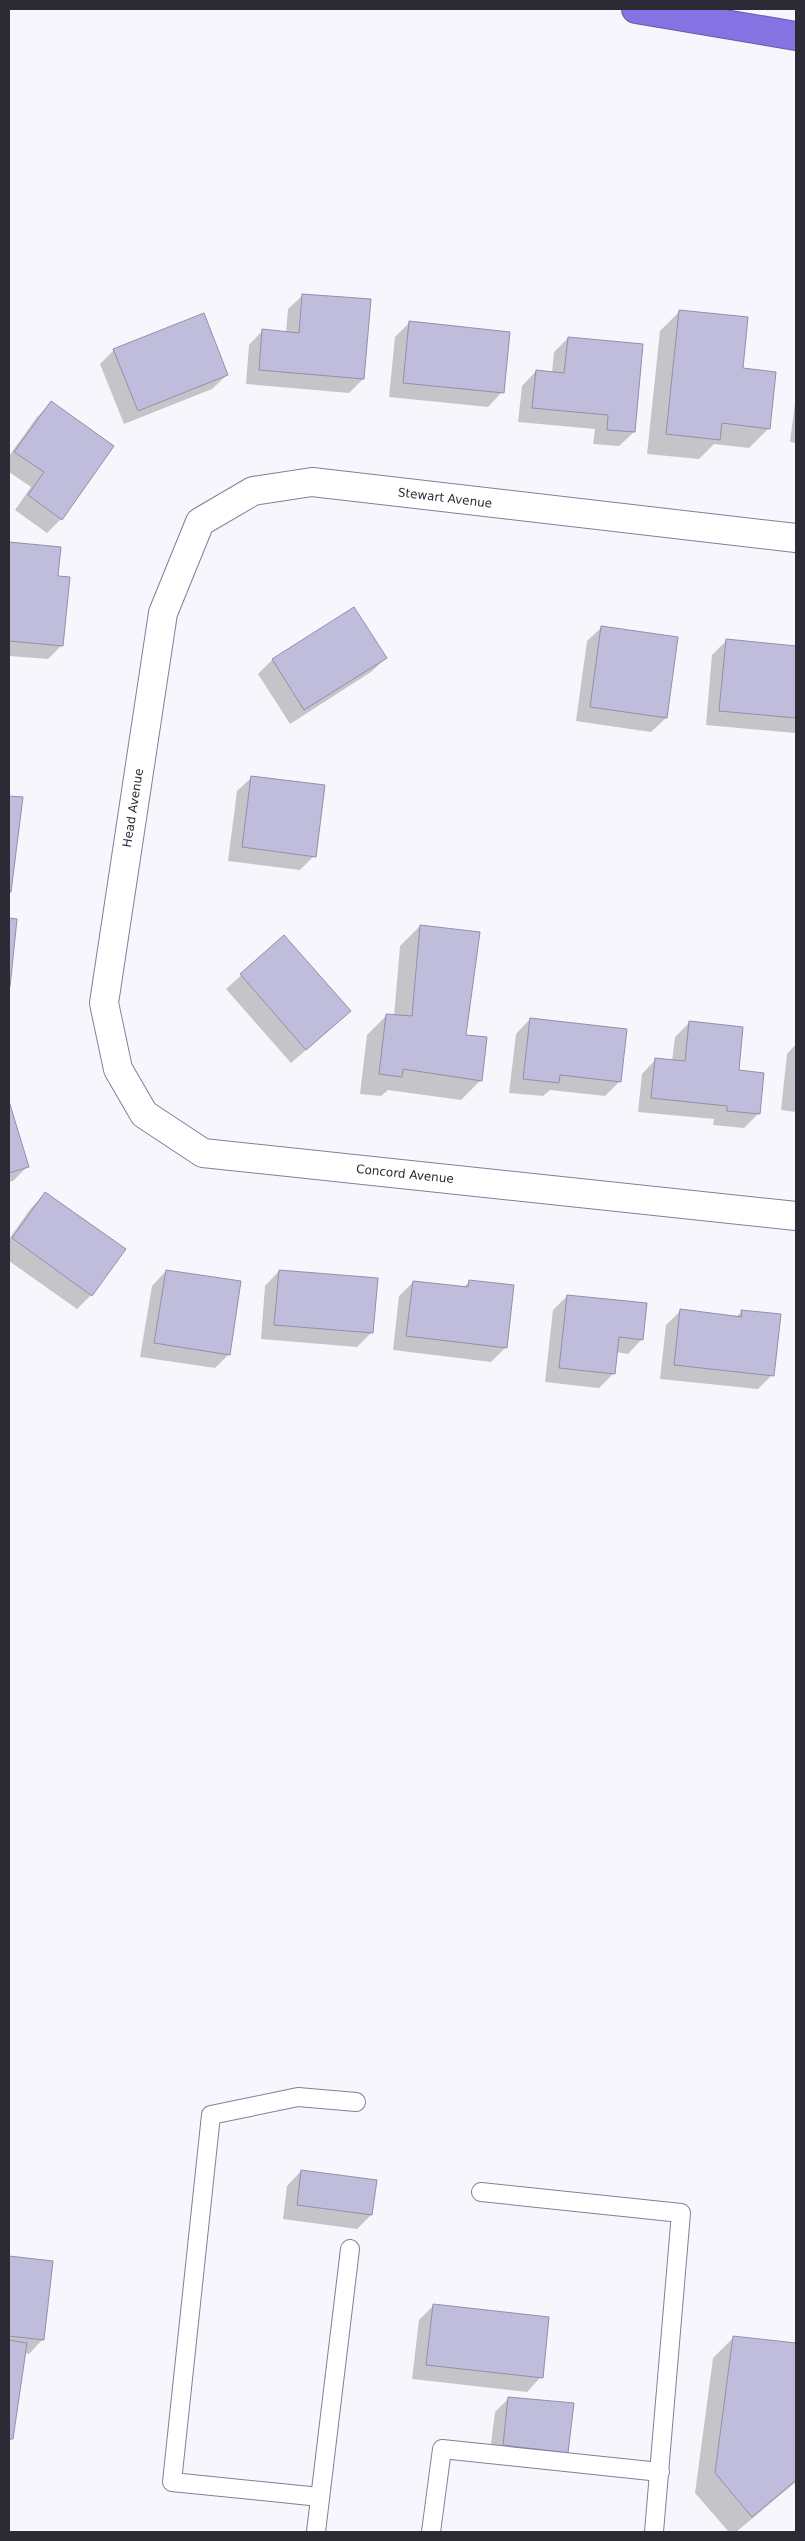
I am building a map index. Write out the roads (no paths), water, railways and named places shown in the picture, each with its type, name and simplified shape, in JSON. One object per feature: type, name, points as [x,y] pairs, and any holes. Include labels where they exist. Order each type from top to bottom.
[{"type":"highway","points":[[636,9],[796,36]]},
{"type":"street","name":"Stewart Avenue","points":[[163,613],[200,522],[252,491],[312,482],[796,538]]},
{"type":"street","name":"Head Avenue","points":[[104,1003],[163,613]]},
{"type":"street","name":"Concord Avenue","points":[[104,1003],[118,1069],[144,1114],[203,1153],[796,1216]]},
{"type":"lane","points":[[320,2497],[172,2482],[211,2115],[298,2096],[356,2102]]},
{"type":"lane","points":[[482,2192],[681,2213],[654,2532]]},
{"type":"lane","points":[[316,2532],[350,2249]]},
{"type":"lane","points":[[431,2532],[442,2449],[660,2472]]}]
